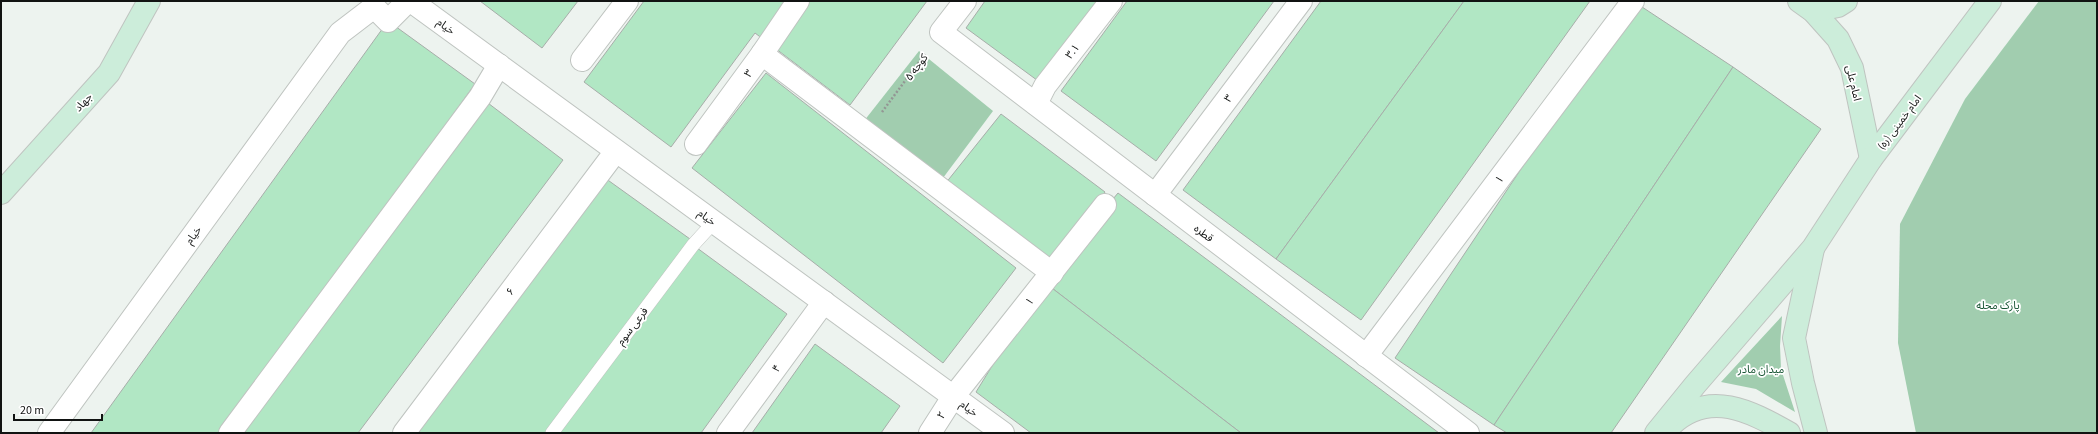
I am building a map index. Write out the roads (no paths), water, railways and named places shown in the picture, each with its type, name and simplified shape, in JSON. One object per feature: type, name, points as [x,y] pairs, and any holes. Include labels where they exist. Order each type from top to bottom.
[{"type":"main road","name":"جهاد","points":[[1,193],[109,73],[149,1]]},
{"type":"main road","points":[[1806,6],[1838,6],[1846,1]]},
{"type":"main road","name":"امام خمینی (ره)","points":[[1813,248],[1871,159],[1990,1]]},
{"type":"main road","name":"امام علی","points":[[1806,6],[1838,39],[1852,68],[1871,159]]},
{"type":"main road","points":[[1656,433],[1695,385],[1813,248]]},
{"type":"main road","points":[[1813,248],[1794,338],[1803,383],[1816,433]]},
{"type":"main road","points":[[1662,433],[1679,417],[1700,408],[1722,405],[1755,414],[1789,433]]},
{"type":"street","name":"خیام","points":[[48,433],[340,33],[374,7],[388,21],[408,1]]},
{"type":"street","name":"خیام","points":[[411,1],[1003,433]]},
{"type":"street","points":[[582,60],[627,1]]},
{"type":"street","name":"۳","points":[[696,144],[762,54],[798,1]]},
{"type":"street","name":"قطره","points":[[965,1],[941,32],[1468,433]]},
{"type":"street","name":"۳.۱","points":[[1036,104],[1045,86],[1111,1]]},
{"type":"street","name":"۳","points":[[1155,195],[1301,1]]},
{"type":"street","name":"۱","points":[[1366,356],[1633,1]]},
{"type":"street","points":[[762,54],[867,132],[1052,274]]},
{"type":"street","points":[[230,433],[480,97],[499,65]]},
{"type":"street","name":"۶","points":[[404,433],[616,151]]},
{"type":"street","name":"۱","points":[[953,397],[1105,206]]},
{"type":"street","name":"۴","points":[[728,433],[824,302]]},
{"type":"street","name":"۲","points":[[930,433],[953,397]]},
{"type":"lane","name":"فرعی سوم","points":[[552,433],[692,245],[714,222]]},
{"type":"park label","name":"پارک محله","points":[[1998,305]]},
{"type":"park label","name":"میدان مادر","points":[[1761,369]]}]
